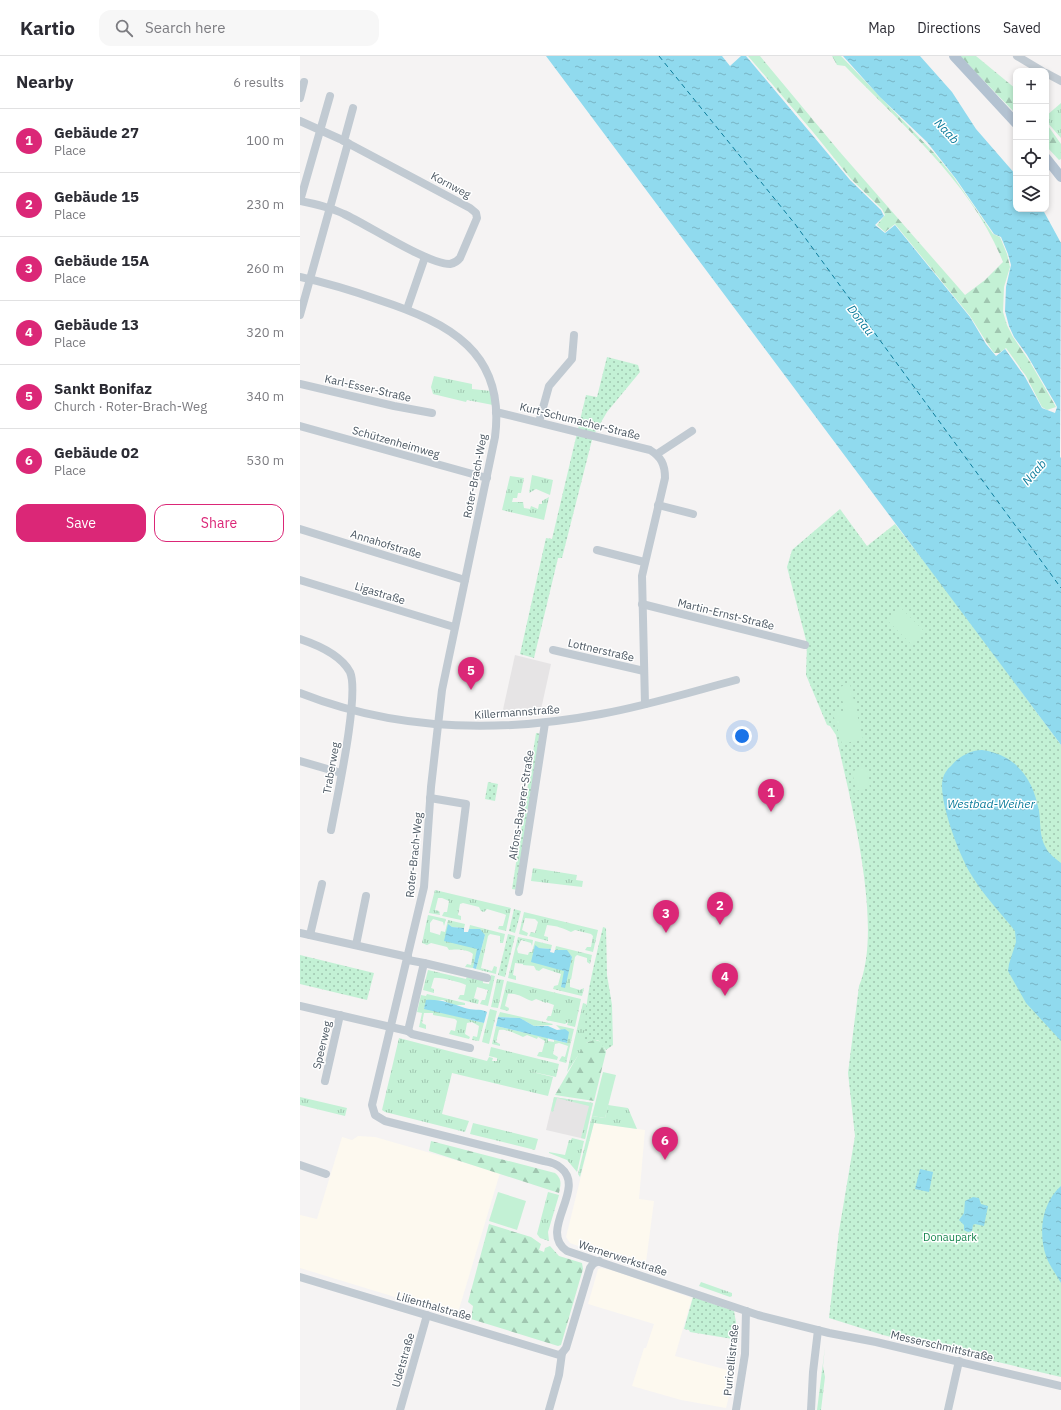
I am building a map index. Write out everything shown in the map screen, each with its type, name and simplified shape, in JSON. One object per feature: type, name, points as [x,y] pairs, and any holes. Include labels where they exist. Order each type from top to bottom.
[{"type":"main road","points":[[954,56],[1013,120]]},
{"type":"main road","points":[[1049,162],[1061,177]]},
{"type":"street","points":[[1017,56],[1037,68]]},
{"type":"street","points":[[1049,75],[1061,81]]},
{"type":"street","points":[[300,98],[304,82]]},
{"type":"street","points":[[300,201],[330,96]]},
{"type":"street","points":[[300,314],[330,208],[353,108]]},
{"type":"street","points":[[300,121],[346,142]]},
{"type":"street","name":"Kornweg","points":[[300,201],[330,208],[425,257],[446,264],[456,262],[460,258],[477,218],[476,213],[470,208],[346,142]]},
{"type":"street","points":[[407,309],[425,257]]},
{"type":"street","name":"Roter-Brach-Weg","points":[[300,277],[407,309],[451,330],[470,348],[486,372],[496,398],[495,437],[454,627],[437,725],[424,887],[372,1105],[374,1115],[385,1121]]},
{"type":"street","points":[[539,422],[549,386],[572,359],[574,335]]},
{"type":"street","name":"Karl-Esser-Straße","points":[[300,384],[398,407],[432,413]]},
{"type":"street","name":"Kurt-Schumacher-Straße","points":[[496,412],[650,450],[657,454]]},
{"type":"street","name":"Schützenheimweg","points":[[300,426],[487,478]]},
{"type":"street","points":[[645,704],[642,604],[644,562],[665,471],[661,458],[657,454],[692,431]]},
{"type":"street","points":[[658,505],[693,514]]},
{"type":"street","name":"Annahofstraße","points":[[300,529],[465,580]]},
{"type":"street","points":[[597,550],[644,562]]},
{"type":"street","name":"Ligastraße","points":[[300,580],[454,627]]},
{"type":"street","name":"Martin-Ernst-Straße","points":[[642,604],[805,645]]},
{"type":"street","name":"Traberweg","points":[[300,639],[330,653],[346,666],[353,682],[351,710],[342,773],[331,830]]},
{"type":"street","name":"Lottnerstraße","points":[[553,650],[644,671]]},
{"type":"street","name":"Killermannstraße","points":[[300,693],[351,710],[379,716],[437,725],[478,726],[545,723],[601,714],[736,680]]},
{"type":"street","name":"Alfons-Bayerer-Straße","points":[[519,892],[545,723]]},
{"type":"street","points":[[300,761],[342,773]]},
{"type":"street","name":"Roter-Brach-Weg","points":[[430,798],[466,804],[457,875]]},
{"type":"street","points":[[310,935],[322,884]]},
{"type":"street","points":[[356,945],[366,896]]},
{"type":"street","points":[[300,933],[356,945],[487,978]]},
{"type":"street","points":[[408,1031],[424,963]]},
{"type":"street","points":[[300,1006],[408,1031],[412,1034],[470,1048]]},
{"type":"street","name":"Speerweg","points":[[325,1081],[340,1015]]},
{"type":"street","name":"Wernerwerkstraße","points":[[385,1121],[544,1161],[561,1167],[565,1172],[569,1184],[557,1228],[558,1241],[567,1251],[746,1311],[818,1330]]},
{"type":"street","points":[[300,1165],[326,1174]]},
{"type":"street","points":[[549,1410],[560,1375],[562,1353],[566,1348],[590,1268],[593,1264],[599,1261]]},
{"type":"street","name":"Lilienthalstraße","points":[[300,1277],[559,1355],[562,1353]]},
{"type":"street","name":"Puricellistraße","points":[[736,1410],[745,1354],[746,1311]]},
{"type":"street","name":"Udetstraße","points":[[400,1410],[427,1316]]},
{"type":"street","points":[[811,1410],[813,1372],[818,1330]]},
{"type":"street","name":"Messerschmittstraße","points":[[818,1330],[829,1334],[876,1342],[959,1361],[1061,1386]]},
{"type":"street","points":[[948,1410],[959,1361]]},
{"type":"shaded area","points":[[515,655],[551,664],[540,714],[502,714]]},
{"type":"shaded area","points":[[554,1097],[593,1103],[585,1139],[546,1130]]},
{"type":"shaded area","points":[[594,1123],[645,1130],[639,1199],[654,1201],[645,1270],[570,1243],[566,1237]]},
{"type":"shaded area","points":[[358,1136],[375,1137],[500,1173],[457,1316],[300,1268],[300,1215],[317,1219],[342,1137],[352,1140]]},
{"type":"shaded area","points":[[601,1268],[615,1271],[692,1298],[675,1356],[735,1372],[726,1408],[681,1400],[632,1386],[644,1348],[646,1348],[654,1324],[588,1304],[598,1269]]},
{"type":"green space","points":[[748,56],[760,56],[839,151],[965,295],[985,280],[1003,262],[990,233],[955,181],[934,157],[845,66],[837,65],[832,56],[841,56],[935,154],[953,176],[993,234],[1000,237],[1007,254],[1010,267],[1004,287],[1003,312],[1007,325],[1056,407],[1047,410],[1042,407],[1026,376],[1006,348],[999,353],[994,353],[970,316],[895,224],[885,232],[877,225],[885,215],[882,209],[851,179]]},
{"type":"green space","points":[[960,56],[976,56],[1013,87],[1013,111]]},
{"type":"green space","points":[[1061,103],[1061,138],[1049,124],[1049,113]]},
{"type":"green space","points":[[1049,127],[1061,144],[1061,159],[1059,160],[1049,149]]},
{"type":"green space","points":[[607,357],[638,365],[640,372],[607,412],[593,436],[562,558],[558,558],[534,658],[520,654],[546,538],[552,539],[586,395],[597,397]]},
{"type":"green space","points":[[434,376],[472,384],[472,389],[491,391],[493,405],[467,400],[466,402],[433,394],[431,387]]},
{"type":"green space","points":[[532,475],[553,480],[550,495],[536,489],[529,493]]},
{"type":"green space","points":[[510,476],[524,478],[521,493],[518,493],[517,498],[513,498],[512,502],[523,502],[524,508],[530,509],[531,506],[538,509],[539,504],[542,504],[542,501],[549,497],[544,520],[502,510]]},
{"type":"green space","name":"Donaupark","points":[[840,509],[867,546],[895,524],[1061,745],[1061,1377],[883,1335],[829,1318],[839,1231],[855,1136],[848,1073],[859,986],[866,961],[868,931],[862,862],[849,793],[836,735],[830,726],[827,725],[806,675],[807,644],[787,567],[792,550]]},
{"type":"green space","points":[[901,608],[925,632],[912,645],[888,621]]},
{"type":"green space","points":[[850,684],[863,739],[842,744],[833,714],[845,711],[839,687]]},
{"type":"green space","points":[[536,733],[542,734],[518,890],[512,889]]},
{"type":"green space","points":[[866,768],[870,788],[856,791],[852,771]]},
{"type":"green space","points":[[488,782],[498,784],[495,801],[485,799]]},
{"type":"green space","points":[[533,868],[577,875],[576,880],[583,881],[582,887],[531,881]]},
{"type":"green space","points":[[435,890],[511,908],[506,931],[498,929],[499,926],[503,926],[506,915],[487,909],[484,912],[481,911],[479,907],[463,903],[460,904],[458,915],[461,916],[461,920],[442,916],[444,912],[447,912],[449,901],[442,898],[438,898],[435,910],[439,911],[440,915],[429,913]]},
{"type":"green space","points":[[514,909],[521,911],[515,933],[509,931]]},
{"type":"green space","points":[[524,912],[598,930],[593,952],[585,950],[587,947],[591,947],[593,936],[591,934],[575,930],[571,932],[560,927],[547,925],[544,936],[548,937],[548,941],[529,936],[531,932],[535,933],[538,922],[535,919],[525,918],[522,930],[528,933],[527,936],[519,934]]},
{"type":"green space","points":[[428,915],[446,919],[444,926],[443,922],[433,919],[430,923],[430,932],[440,935],[441,931],[445,932],[448,920],[465,924],[464,928],[452,927],[448,924],[478,949],[473,968],[465,967],[467,964],[471,965],[473,954],[468,951],[449,950],[447,947],[431,943],[427,945],[422,943]]},
{"type":"green space","points":[[470,925],[505,934],[503,943],[500,943],[500,936],[490,934],[488,936],[481,968],[492,971],[494,966],[497,967],[496,974],[476,969],[485,935],[469,929]]},
{"type":"green space","points":[[603,927],[606,928],[607,975],[612,1005],[613,1045],[606,1050],[599,1040],[593,1040],[585,1043],[587,999]]},
{"type":"green space","points":[[508,934],[515,936],[505,977],[498,975]]},
{"type":"green space","points":[[518,937],[533,940],[532,946],[531,943],[521,940],[517,949],[518,953],[528,955],[529,952],[532,952],[535,941],[552,945],[551,949],[539,948],[565,971],[561,987],[572,957],[555,950],[556,946],[592,955],[590,964],[587,962],[587,958],[577,955],[575,957],[571,980],[570,979],[570,987],[580,990],[584,988],[582,996],[553,989],[554,986],[558,985],[561,974],[543,968],[539,971],[536,970],[534,966],[515,963],[513,975],[516,976],[516,980],[508,978]]},
{"type":"green space","points":[[300,955],[374,973],[367,1000],[300,984]]},
{"type":"green space","points":[[428,970],[466,979],[467,976],[483,979],[483,983],[489,984],[491,975],[495,976],[488,1006],[480,1004],[482,1000],[485,1000],[488,990],[477,987],[474,998],[479,1000],[478,1004],[458,999],[460,995],[464,995],[466,985],[459,982],[434,978],[431,988],[434,989],[434,993],[423,990]]},
{"type":"green space","points":[[497,979],[504,980],[498,1008],[491,1007]]},
{"type":"green space","points":[[507,981],[581,999],[575,1027],[567,1025],[568,1022],[565,1024],[546,1020],[548,1016],[551,1016],[554,1005],[536,999],[532,1001],[518,995],[508,994],[505,1006],[509,1008],[508,1011],[500,1009]]},
{"type":"green space","points":[[427,994],[465,1003],[465,1005],[452,1005],[443,1000],[432,1000],[424,1008],[484,1023],[479,1041],[472,1040],[473,1036],[477,1037],[479,1026],[472,1022],[467,1023],[465,1034],[470,1037],[469,1039],[449,1034],[451,1030],[455,1031],[457,1021],[455,1019],[433,1015],[433,1013],[424,1013],[422,1023],[426,1025],[426,1029],[419,1027],[422,1013],[417,1012],[421,995],[426,996]]},
{"type":"green space","points":[[583,1003],[586,1004],[602,1042],[597,1040],[587,1042],[567,1072]]},
{"type":"green space","points":[[490,1009],[497,1011],[489,1044],[482,1042]]},
{"type":"green space","points":[[500,1012],[553,1024],[534,1026],[520,1018],[498,1017]]},
{"type":"green space","points":[[556,1025],[574,1029],[566,1063],[559,1061],[562,1056],[565,1057],[568,1046],[559,1043],[555,1044],[553,1054],[558,1057],[557,1060],[537,1056],[539,1052],[542,1052],[545,1041],[538,1037],[537,1039],[527,1035],[523,1037],[509,1031],[499,1030],[496,1042],[500,1044],[500,1046],[492,1044],[496,1026],[548,1038],[548,1041],[554,1042],[554,1040],[567,1043],[565,1029],[561,1030]]},
{"type":"green space","points":[[399,1038],[487,1061],[489,1057],[493,1058],[492,1061],[497,1061],[497,1058],[489,1056],[491,1047],[559,1064],[556,1077],[528,1071],[553,1077],[548,1096],[452,1073],[442,1114],[469,1121],[465,1132],[382,1110]]},
{"type":"green space","points":[[595,1040],[602,1042],[606,1052],[594,1101],[555,1095],[585,1043]]},
{"type":"green space","points":[[603,1072],[616,1075],[605,1118],[592,1116]]},
{"type":"green space","points":[[300,1097],[347,1108],[345,1116],[300,1105]]},
{"type":"green space","points":[[554,1097],[593,1103],[585,1139],[581,1138],[589,1106],[557,1098],[553,1112],[551,1111]]},
{"type":"green space","points":[[608,1105],[628,1108],[637,1129],[594,1123],[580,1177],[578,1174],[592,1116],[605,1118]]},
{"type":"green space","points":[[473,1123],[538,1139],[535,1150],[470,1134]]},
{"type":"green space","points":[[572,1138],[584,1141],[577,1172],[567,1160],[549,1153],[565,1155],[569,1140]]},
{"type":"green space","points":[[431,1141],[555,1173],[559,1177],[560,1182],[559,1193],[429,1151]]},
{"type":"green space","points":[[498,1192],[526,1201],[517,1230],[489,1221]]},
{"type":"green space","points":[[548,1192],[559,1195],[548,1232],[549,1241],[540,1238],[537,1234]]},
{"type":"green space","points":[[489,1224],[531,1237],[541,1244],[539,1250],[544,1252],[545,1248],[550,1246],[559,1256],[582,1263],[583,1269],[561,1345],[558,1346],[471,1319],[473,1306],[468,1302]]},
{"type":"green space","points":[[701,1282],[732,1293],[732,1296],[730,1297],[699,1286]]},
{"type":"green space","points":[[693,1297],[734,1311],[739,1340],[690,1332],[689,1330],[684,1329]]},
{"type":"green space","points":[[825,1347],[823,1366],[825,1377],[821,1410],[817,1410]]},
{"type":"water","points":[[546,56],[722,56],[730,66],[741,56],[746,56],[850,180],[881,210],[884,216],[875,225],[885,233],[895,225],[970,317],[986,344],[996,356],[1005,349],[1025,377],[1042,408],[1055,413],[1057,407],[1055,403],[1027,355],[1014,337],[1009,326],[1005,311],[1006,287],[1011,265],[1001,237],[994,234],[956,179],[927,142],[880,97],[843,56],[920,56],[952,92],[976,129],[1013,172],[1013,212],[1044,212],[1061,243],[1061,745]]},
{"type":"water","name":"Westbad-Weiher","points":[[982,750],[1005,757],[1014,763],[1028,779],[1039,811],[1041,834],[1044,843],[1052,856],[1061,863],[1061,1041],[1026,1003],[1008,971],[1016,942],[1015,931],[972,876],[956,842],[946,813],[942,787],[945,773],[961,757],[974,751]]},
{"type":"water","points":[[448,924],[452,927],[464,928],[464,932],[468,932],[469,929],[480,929],[485,935],[476,969],[473,968],[477,949],[444,941]]},
{"type":"water","points":[[535,945],[539,948],[551,949],[550,952],[554,953],[555,950],[567,950],[572,957],[565,988],[561,987],[564,971],[531,962]]},
{"type":"water","points":[[426,1000],[441,1001],[468,1009],[487,1012],[484,1023],[424,1009]]},
{"type":"water","points":[[498,1017],[520,1018],[534,1026],[548,1026],[557,1030],[565,1029],[569,1032],[567,1043],[496,1026]]},
{"type":"water","points":[[920,1169],[933,1172],[929,1192],[915,1189]]},
{"type":"water","points":[[1061,1186],[1061,1283],[1046,1256],[1042,1237],[1042,1228],[1046,1209],[1055,1193]]},
{"type":"water","points":[[973,1197],[979,1198],[981,1204],[988,1206],[984,1226],[975,1224],[973,1225],[972,1231],[968,1232],[964,1230],[964,1225],[959,1220],[964,1213],[965,1201]]},
{"type":"ferry route","points":[[659,56],[795,224],[1061,588]]},
{"type":"place","name":"Sankt Bonifaz","points":[[471,690]]},
{"type":"place","name":"Gebäude 27","points":[[771,812]]},
{"type":"place","name":"Gebäude 15","points":[[720,925]]},
{"type":"place","name":"Gebäude 15A","points":[[666,933]]},
{"type":"place","name":"Gebäude 13","points":[[725,996]]},
{"type":"place","name":"Gebäude 02","points":[[665,1160]]},
{"type":"water label","name":"Naab","points":[[947,131]]},
{"type":"water label","name":"Donau","points":[[861,320]]},
{"type":"water label","name":"Naab","points":[[1034,472]]}]
